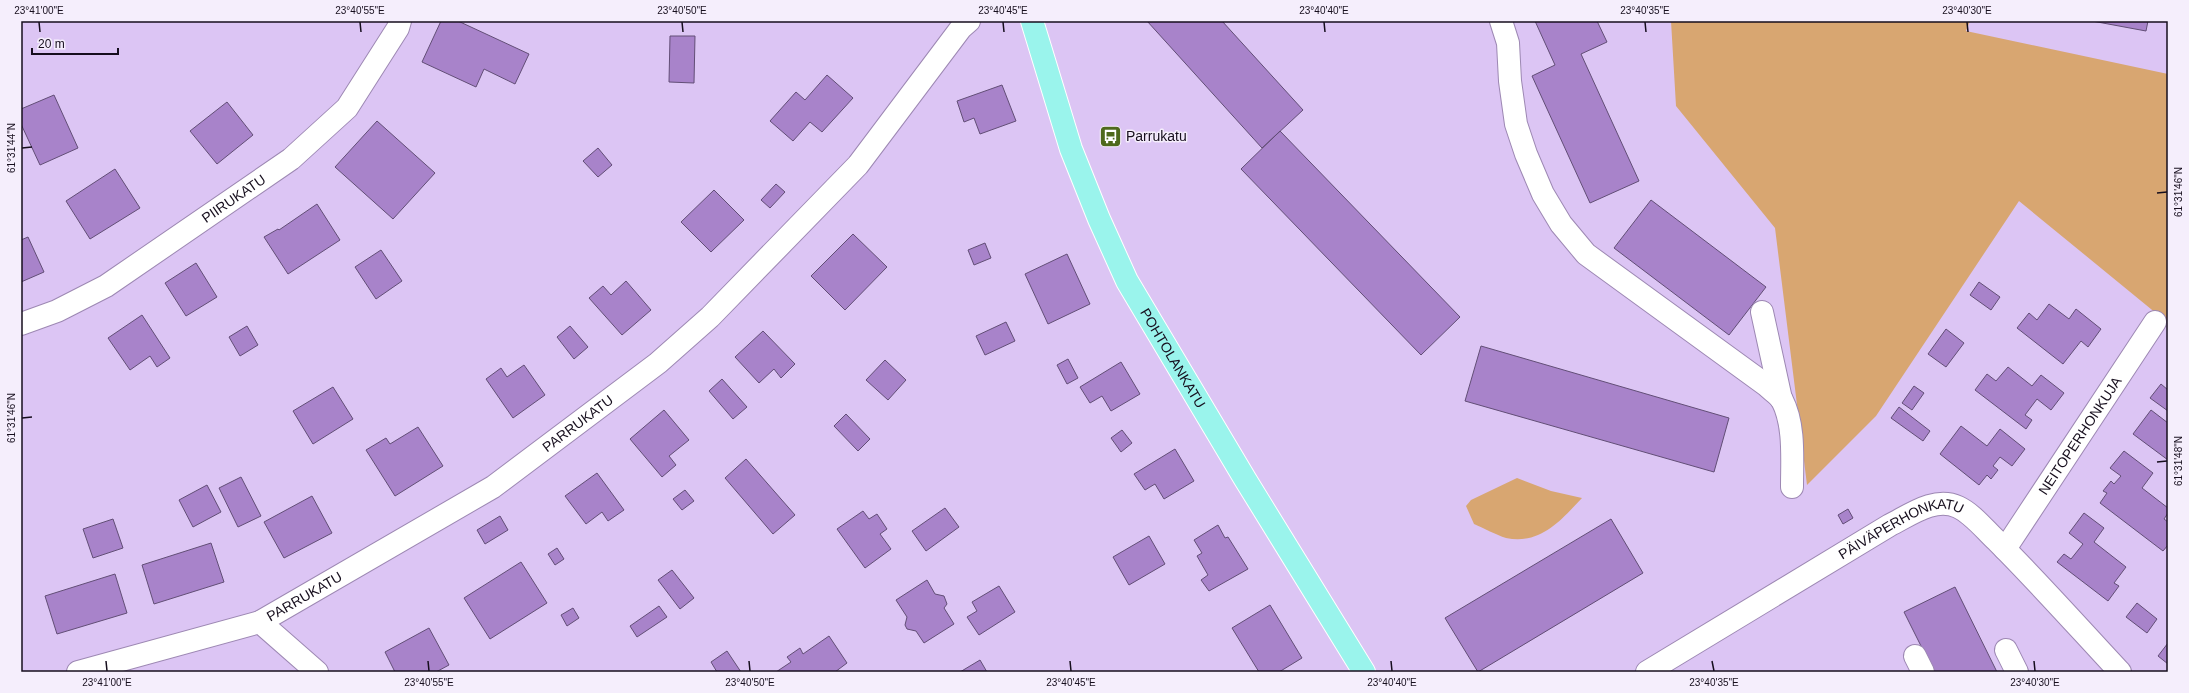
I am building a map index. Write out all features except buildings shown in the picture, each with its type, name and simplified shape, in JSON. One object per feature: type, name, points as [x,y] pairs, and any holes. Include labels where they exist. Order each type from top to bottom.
[{"type":"main road","name":"POHTOLANKATU","points":[[1032,21],[1071,149],[1099,219],[1127,281],[1237,465],[1364,672]]},
{"type":"street","name":"PIIRUKATU","points":[[21,324],[57,311],[106,286],[291,159],[347,108],[398,28],[400,21]]},
{"type":"street","name":"PARRUKATU","points":[[78,672],[260,622],[493,487],[658,363],[710,317],[858,165],[961,28],[969,21]]},
{"type":"street","points":[[1501,21],[1508,43],[1510,81],[1516,124],[1526,154],[1543,194],[1562,224],[1586,254],[1766,385],[1781,399]]},
{"type":"street","points":[[1762,312],[1781,399],[1789,422],[1792,455],[1792,487]]},
{"type":"street","name":"NEITOPERHONKUJA","points":[[2005,549],[2155,322]]},
{"type":"street","name":"PÄIVÄPERHONKATU","points":[[1647,672],[1890,525],[1926,506],[1943,504],[1958,506],[1972,517],[2005,549],[2120,672]]},
{"type":"street","points":[[260,622],[317,672]]},
{"type":"street","points":[[2006,650],[2017,672]]},
{"type":"shaded area","points":[[1671,21],[1970,21],[1966,31],[2168,74],[2168,323],[2019,201],[1876,416],[1807,485],[1775,228],[1676,106]]},
{"type":"shaded area","points":[[1517,478],[1551,491],[1582,498],[1566,515],[1549,529],[1530,538],[1506,538],[1474,524],[1466,506],[1471,500]]},
{"type":"place","name":"Parrukatu","points":[[1110,136]]}]
